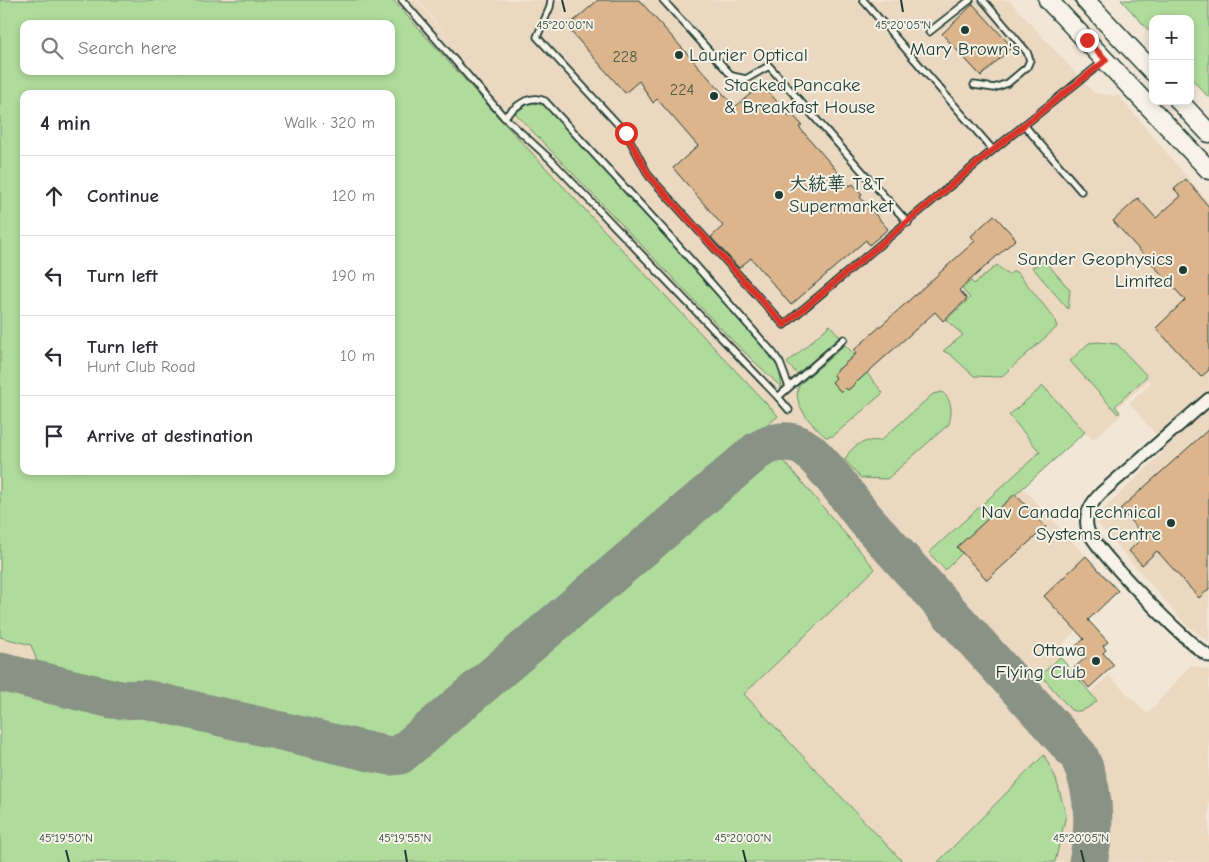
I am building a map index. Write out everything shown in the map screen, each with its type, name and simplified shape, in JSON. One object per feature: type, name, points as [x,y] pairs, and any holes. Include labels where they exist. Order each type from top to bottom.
[{"type":"main road","points":[[1048,0],[1209,170]]},
{"type":"main road","points":[[1085,0],[1149,68]]},
{"type":"main road","points":[[1106,60],[1124,41]]},
{"type":"main road","points":[[1184,105],[1209,133]]},
{"type":"street","points":[[1209,399],[1090,504],[1086,524],[1090,536],[1107,556],[1185,638],[1209,656]]},
{"type":"lane","points":[[402,0],[504,117],[551,160],[789,410]]},
{"type":"lane","points":[[551,0],[538,37],[626,133],[649,176],[784,325],[993,150],[1106,60]]},
{"type":"lane","points":[[663,0],[732,76],[746,79],[769,66],[908,223]]},
{"type":"lane","points":[[863,0],[993,150]]},
{"type":"lane","points":[[929,32],[970,0]]},
{"type":"lane","points":[[974,85],[994,88],[1008,84],[1028,67],[1030,60],[1027,52],[983,0]]},
{"type":"lane","points":[[504,117],[526,100],[536,98],[546,101],[667,233],[773,353],[780,363],[789,387]]},
{"type":"lane","points":[[1024,125],[1081,191]]},
{"type":"lane","points":[[778,397],[844,340]]},
{"type":"shaded area","points":[[0,0],[416,0],[455,46],[418,0],[1009,0],[1094,93],[1119,96],[1209,203],[1209,642],[1184,623],[1094,519],[1167,448],[1129,403],[1151,383],[1149,380],[1117,408],[1122,414],[1093,440],[1085,432],[1023,488],[1118,591],[1055,651],[1090,693],[1109,675],[1147,714],[1191,665],[1209,670],[1209,862],[0,862]]},
{"type":"green space","points":[[0,0],[393,0],[501,120],[778,416],[412,733],[397,740],[383,743],[37,661],[31,645],[0,637]]},
{"type":"green space","points":[[1121,0],[1209,0],[1209,98],[1194,81],[1194,15],[1149,15],[1149,31]]},
{"type":"green space","points":[[533,103],[546,106],[755,335],[779,369],[782,388],[733,341],[515,113],[526,105]]},
{"type":"green space","points":[[1045,261],[1070,290],[1068,309],[1032,267]]},
{"type":"green space","points":[[997,265],[1008,275],[1014,271],[1018,273],[1054,318],[1057,327],[1001,377],[974,376],[950,354],[943,351],[963,335],[946,320],[970,298],[962,289],[971,281],[974,284]]},
{"type":"green space","points":[[830,325],[840,337],[797,374],[787,363]]},
{"type":"green space","points":[[1089,343],[1117,344],[1147,376],[1115,406],[1120,412],[1118,414],[1070,361]]},
{"type":"green space","points":[[845,345],[855,355],[833,374],[836,378],[832,382],[841,392],[845,388],[848,390],[867,373],[883,393],[833,436],[826,437],[804,414],[800,407],[797,392],[799,385]]},
{"type":"green space","points":[[1043,386],[1085,432],[957,547],[962,553],[945,570],[930,554],[931,551],[1040,452],[1009,415]]},
{"type":"green space","points":[[942,392],[946,395],[951,407],[949,424],[887,479],[861,478],[845,460],[851,450],[859,444],[869,441],[880,441],[933,394]]},
{"type":"green space","points":[[762,461],[784,461],[875,569],[744,694],[903,862],[0,862],[0,683],[135,715],[142,710],[399,771]]},
{"type":"green space","points":[[1060,657],[1097,701],[1091,706],[1078,711],[1071,710],[1041,675]]},
{"type":"green space","points":[[1044,755],[1056,779],[1066,815],[1055,862],[938,862]]},
{"type":"building","name":"大統華 T&T Supermarket","points":[[598,0],[639,0],[735,107],[762,84],[790,117],[792,114],[802,125],[799,127],[850,186],[853,184],[862,194],[860,197],[888,229],[869,245],[866,240],[791,305],[751,258],[739,268],[711,237],[723,226],[673,168],[698,146],[657,99],[653,103],[639,81],[625,93],[567,27]]},
{"type":"building","points":[[973,4],[1012,47],[981,76],[942,34]]},
{"type":"building","name":"Sander Geophysics Limited","points":[[1186,179],[1209,207],[1209,370],[1201,377],[1156,328],[1185,300],[1113,221],[1138,198],[1156,218],[1181,196],[1174,189]]},
{"type":"building","points":[[994,215],[1016,239],[959,290],[967,299],[943,321],[935,312],[848,390],[845,388],[841,392],[832,382],[836,378],[833,374],[856,354],[854,350],[975,241],[971,236]]},
{"type":"building","name":"Nav Canada Technical Systems Centre","points":[[1209,429],[1209,589],[1199,598],[1157,551],[1142,565],[1129,551],[1144,536],[1120,509]]},
{"type":"building","points":[[1015,494],[1046,527],[987,580],[957,547]]},
{"type":"building","points":[[1086,556],[1118,591],[1088,620],[1108,642],[1103,646],[1106,650],[1103,653],[1114,665],[1089,688],[1073,669],[1086,657],[1076,646],[1084,639],[1044,596]]},
{"type":"taxiway","points":[[0,672],[112,699],[149,700],[379,754],[400,755],[757,451],[774,443],[792,443],[803,447],[818,460],[868,522],[1079,756],[1091,795],[1093,822],[1088,862]]},
{"type":"place","name":"Mary Brown's","points":[[965,30]]},
{"type":"place","name":"Laurier Optical","points":[[679,55]]},
{"type":"place","name":"Stacked Pancake & Breakfast House","points":[[714,96]]},
{"type":"place","name":"大統華 T&T Supermarket","points":[[779,195]]},
{"type":"place","name":"Sander Geophysics Limited","points":[[1183,270]]},
{"type":"place","name":"Nav Canada Technical Systems Centre","points":[[1171,523]]},
{"type":"place","name":"Ottawa Flying Club","points":[[1096,661]]},
{"type":"route","points":[[626,133],[649,176],[784,325],[886,242],[993,150],[1106,60],[1087,40]]}]
